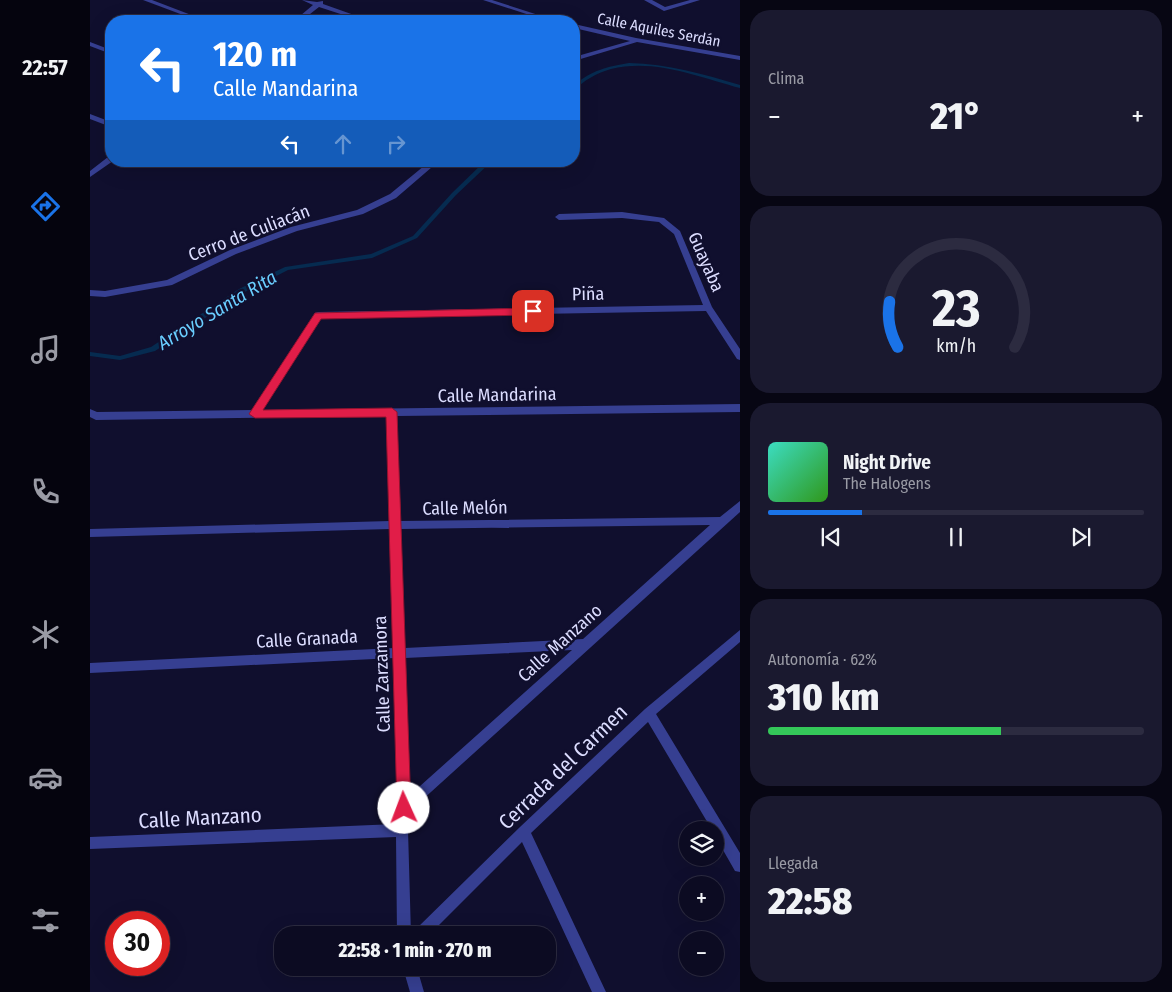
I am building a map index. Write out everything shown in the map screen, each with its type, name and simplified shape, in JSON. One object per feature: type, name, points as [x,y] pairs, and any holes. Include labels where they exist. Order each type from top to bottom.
[{"type":"street","points":[[146,0],[187,15]]},
{"type":"street","points":[[305,0],[321,2],[353,15]]},
{"type":"street","points":[[486,0],[535,15]]},
{"type":"street","points":[[647,0],[664,9],[697,0]]},
{"type":"street","points":[[305,15],[321,2]]},
{"type":"street","name":"Calle Aquiles Serdán","points":[[580,27],[636,40],[740,58]]},
{"type":"street","points":[[580,57],[636,40]]},
{"type":"street","points":[[90,44],[105,50]]},
{"type":"street","points":[[90,116],[105,122]]},
{"type":"street","points":[[90,175],[105,164]]},
{"type":"street","name":"Cerro de Culiacán","points":[[90,293],[105,294],[169,283],[233,252],[294,229],[360,212],[394,196],[428,167]]},
{"type":"street","name":"Guayaba","points":[[559,217],[622,215],[661,220],[676,233],[708,308],[736,346],[740,356]]},
{"type":"street","name":"Piña","points":[[255,414],[318,315],[708,308]]},
{"type":"street","name":"Calle Mandarina","points":[[90,413],[96,416],[740,408]]},
{"type":"street","name":"Calle Zarzamora","points":[[392,412],[404,808],[402,830],[404,926]]},
{"type":"street","name":"Calle Manzano","points":[[404,808],[740,505]]},
{"type":"street","name":"Calle Melón","points":[[90,533],[395,524],[721,521]]},
{"type":"street","name":"Cerrada del Carmen","points":[[429,926],[524,831],[649,713],[740,635]]},
{"type":"street","name":"Calle Granada","points":[[90,668],[585,644]]},
{"type":"street","points":[[649,713],[740,866]]},
{"type":"street","name":"Calle Manzano","points":[[90,843],[402,830]]},
{"type":"street","points":[[524,831],[599,992]]},
{"type":"street","points":[[412,976],[416,992]]},
{"type":"waterway","name":"Arroyo Santa Rita","points":[[580,82],[593,74],[611,68],[629,65],[648,65],[686,71],[740,87]]},
{"type":"waterway","name":"Arroyo Santa Rita","points":[[90,354],[120,358],[153,349],[241,291],[287,268],[372,256],[415,237],[454,194],[483,167]]},
{"type":"route","points":[[404,808],[392,412],[255,414],[318,315],[533,311]]}]
